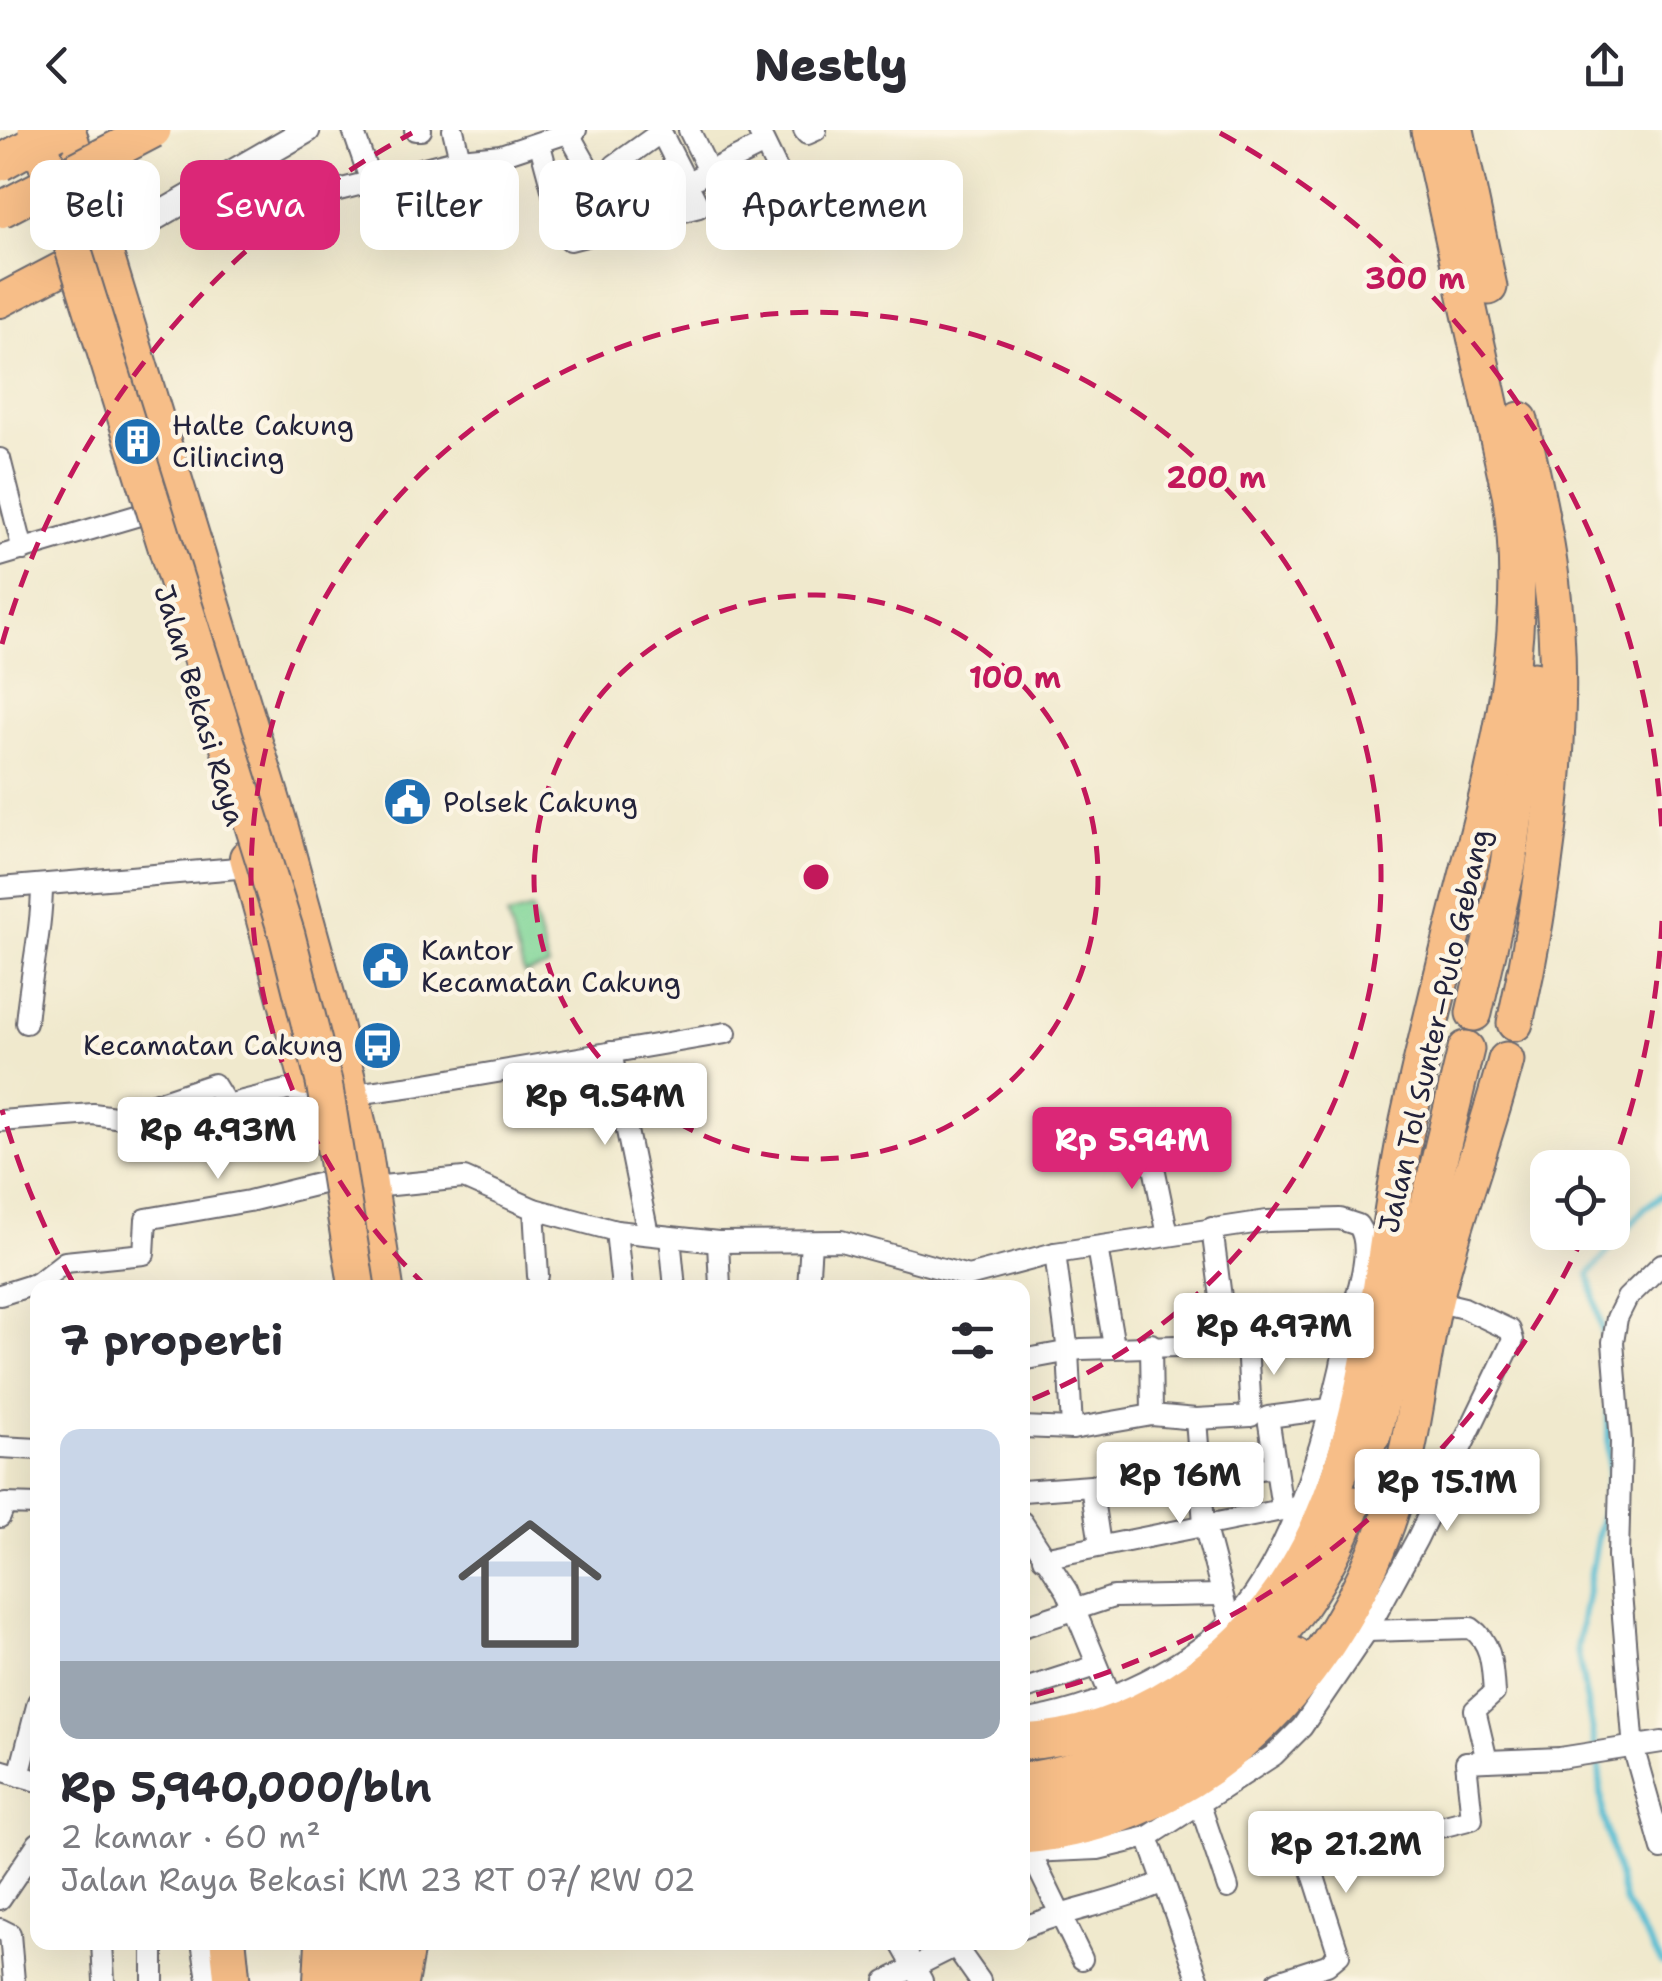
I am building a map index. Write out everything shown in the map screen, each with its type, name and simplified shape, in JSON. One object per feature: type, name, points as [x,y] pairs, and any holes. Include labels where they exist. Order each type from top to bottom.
[{"type":"highway","name":"Jalan Bekasi Raya","points":[[24,130],[69,264],[248,867],[310,1094],[341,1280]]},
{"type":"highway","points":[[36,130],[286,935],[324,1082],[357,1280]]},
{"type":"highway","points":[[0,162],[61,130]]},
{"type":"highway","name":"Jalan Bekasi Raya","points":[[69,130],[78,160]]},
{"type":"highway","points":[[0,210],[153,130]]},
{"type":"highway","points":[[1421,130],[1448,213]]},
{"type":"highway","points":[[1429,130],[1448,213]]},
{"type":"highway","points":[[1456,130],[1536,496],[1556,629],[1555,716],[1543,854],[1515,1023]]},
{"type":"highway","name":"Jalan Tol Sunter–Pulo Gebang","points":[[1030,1740],[1101,1726],[1184,1685],[1232,1650],[1278,1596],[1320,1526],[1340,1471],[1363,1374],[1411,1106],[1505,726],[1518,628],[1517,548],[1500,439],[1448,213]]},
{"type":"highway","points":[[0,301],[97,250]]},
{"type":"highway","name":"Jalan Bekasi Raya","points":[[106,250],[281,824],[354,1094],[385,1280]]},
{"type":"highway","points":[[1474,1013],[1504,882],[1532,704],[1533,614],[1526,566],[1517,548]]},
{"type":"highway","points":[[1030,1780],[1112,1758],[1198,1711],[1275,1641],[1322,1576],[1344,1530],[1368,1458],[1466,1050]]},
{"type":"highway","points":[[1030,1845],[1165,1796],[1225,1756],[1284,1702],[1332,1637],[1369,1568],[1398,1488],[1435,1301],[1506,1060]]},
{"type":"highway","points":[[1030,1783],[1088,1794],[1152,1768],[1219,1726],[1267,1684],[1335,1600],[1372,1524],[1395,1450],[1412,1425]]},
{"type":"highway","points":[[220,1980],[226,1950]]},
{"type":"highway","points":[[320,1981],[322,1950]]},
{"type":"highway","points":[[348,1981],[349,1950]]},
{"type":"highway","points":[[378,1981],[379,1950]]},
{"type":"highway","points":[[400,1981],[406,1950]]},
{"type":"street","points":[[256,160],[308,130]]},
{"type":"street","points":[[353,130],[363,160]]},
{"type":"street","points":[[453,130],[460,159]]},
{"type":"street","points":[[689,130],[706,164]]},
{"type":"street","points":[[804,130],[807,134],[816,130]]},
{"type":"street","points":[[622,160],[661,131],[690,183]]},
{"type":"street","points":[[456,160],[540,145],[573,132],[586,160]]},
{"type":"street","points":[[727,160],[761,137],[772,160]]},
{"type":"street","points":[[540,145],[544,160]]},
{"type":"street","points":[[686,185],[706,174]]},
{"type":"street","points":[[0,459],[23,550]]},
{"type":"street","points":[[0,556],[144,514]]},
{"type":"street","points":[[0,888],[248,867]]},
{"type":"street","points":[[26,1023],[32,960],[42,922],[42,884]]},
{"type":"street","points":[[0,1121],[93,1114],[115,1117],[158,1106],[214,1084],[227,1105],[287,1090],[354,1094],[726,1033]]},
{"type":"street","points":[[612,1052],[648,1234]]},
{"type":"street","points":[[1148,1138],[1168,1235]]},
{"type":"street","points":[[372,1187],[464,1178],[534,1209],[616,1231],[718,1242],[841,1241],[963,1280]]},
{"type":"street","points":[[42,1280],[66,1262],[144,1254],[146,1219],[250,1202],[326,1182]]},
{"type":"street","points":[[534,1209],[538,1276]]},
{"type":"street","points":[[975,1280],[1055,1253],[1212,1228],[1340,1219],[1358,1225],[1365,1238],[1329,1410],[1263,1578],[1230,1623],[1159,1672],[1110,1695],[1030,1719]]},
{"type":"street","points":[[1030,1427],[1072,1429],[1152,1415],[1196,1419],[1250,1416],[1212,1228]]},
{"type":"street","points":[[616,1231],[621,1280]]},
{"type":"street","points":[[670,1237],[673,1280]]},
{"type":"street","points":[[718,1242],[720,1280]]},
{"type":"street","points":[[809,1280],[811,1242]]},
{"type":"street","points":[[1097,1247],[1114,1346]]},
{"type":"street","points":[[1055,1253],[1068,1352],[1072,1429]]},
{"type":"street","points":[[1662,1264],[1628,1298],[1616,1318],[1612,1342],[1621,1442],[1618,1556],[1629,1750],[1662,1849]]},
{"type":"street","points":[[0,1295],[30,1286]]},
{"type":"street","points":[[1030,1847],[1098,1849],[1148,1837],[1274,1755],[1302,1728],[1367,1631],[1417,1539],[1512,1340],[1510,1330],[1464,1308],[1435,1301]]},
{"type":"street","points":[[1030,1359],[1114,1346],[1237,1344],[1348,1328]]},
{"type":"street","points":[[1151,1344],[1152,1415]]},
{"type":"street","points":[[1290,1508],[1276,1467],[1268,1417],[1329,1410]]},
{"type":"street","points":[[1196,1419],[1204,1524],[1230,1623]]},
{"type":"street","points":[[0,1447],[30,1449]]},
{"type":"street","points":[[1030,1490],[1090,1486],[1150,1474],[1199,1476],[1276,1467]]},
{"type":"street","points":[[1090,1486],[1100,1545]]},
{"type":"street","points":[[0,1517],[5,1504],[30,1505]]},
{"type":"street","points":[[1043,1558],[1290,1508]]},
{"type":"street","points":[[1030,1536],[1074,1606],[1110,1695]]},
{"type":"street","points":[[1030,1624],[1074,1606],[1113,1597],[1221,1595]]},
{"type":"street","points":[[1367,1631],[1471,1628],[1481,1635],[1492,1662],[1494,1686],[1491,1699],[1475,1710],[1487,1761]]},
{"type":"street","points":[[1030,1687],[1096,1666]]},
{"type":"street","points":[[19,1776],[30,1733]]},
{"type":"street","points":[[1278,1981],[1327,1966],[1339,1955],[1308,1862],[1398,1835],[1472,1819],[1466,1762],[1560,1758],[1662,1742]]},
{"type":"street","points":[[1200,1805],[1228,1888]]},
{"type":"street","points":[[1148,1837],[1199,1981]]},
{"type":"street","points":[[0,1900],[30,1855]]},
{"type":"street","points":[[1030,1857],[1082,1960]]},
{"type":"street","points":[[1030,1925],[1058,1914],[1117,1902],[1163,1882]]},
{"type":"street","points":[[0,1930],[8,1932],[12,1942],[14,1981]]},
{"type":"street","points":[[102,1950],[104,1981]]},
{"type":"street","points":[[153,1950],[153,1981]]},
{"type":"street","points":[[206,1950],[220,1980]]},
{"type":"street","points":[[904,1950],[918,1974]]},
{"type":"street","points":[[886,1981],[918,1974],[953,1950]]},
{"type":"street","points":[[963,1950],[980,1981]]},
{"type":"green space","points":[[532,909],[549,967],[524,974],[507,916]]},
{"type":"waterway","points":[[1605,1343],[1589,1274],[1645,1208],[1662,1195]]},
{"type":"waterway","points":[[1608,1395],[1609,1475],[1577,1649],[1599,1766],[1603,1816],[1625,1903],[1662,1964]]},
{"type":"place","name":"Halte Cakung Cilincing","points":[[137,441]]},
{"type":"place","name":"Polsek Cakung","points":[[408,802]]},
{"type":"place","name":"Kantor Kecamatan Cakung","points":[[386,966]]},
{"type":"place","name":"Kecamatan Cakung","points":[[378,1045]]}]
